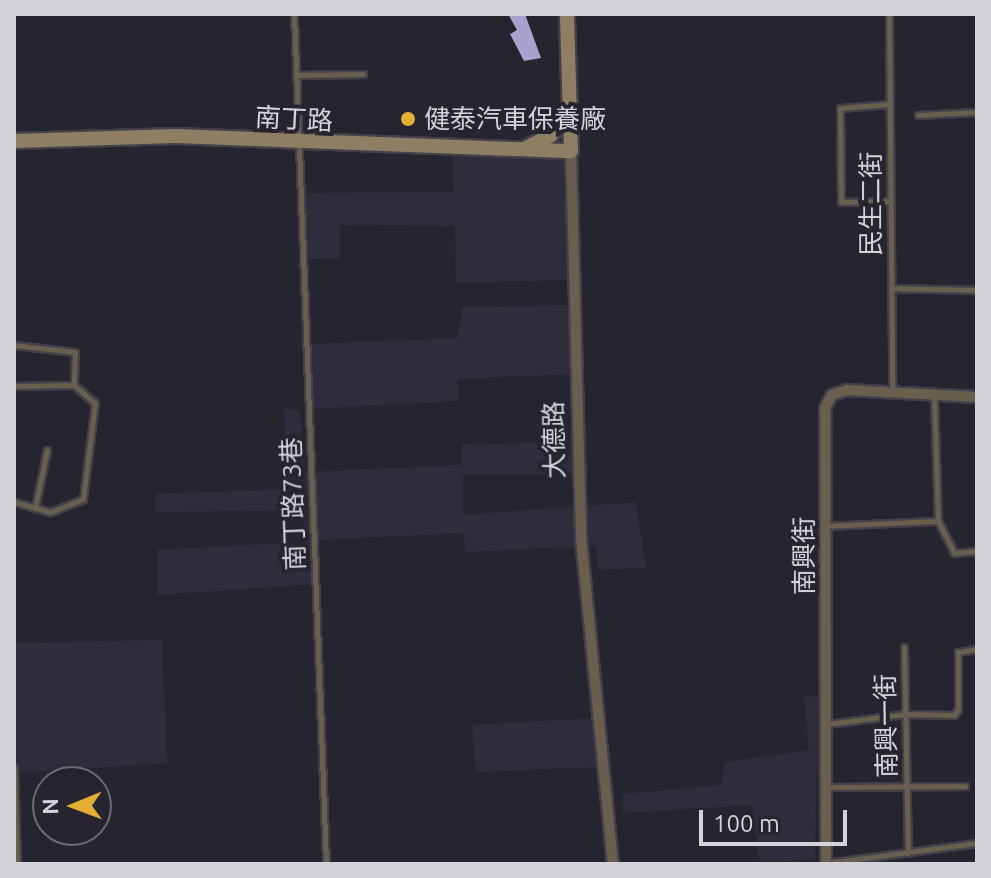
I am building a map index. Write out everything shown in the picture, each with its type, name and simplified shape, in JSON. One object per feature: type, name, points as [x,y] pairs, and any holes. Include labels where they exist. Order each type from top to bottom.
[{"type":"street","name":"大德路","points":[[567,14],[581,538],[613,864]]},
{"type":"street","points":[[517,151],[551,135],[570,105]]},
{"type":"street","name":"南丁路","points":[[14,141],[160,136],[299,144],[571,151]]},
{"type":"street","name":"南興街","points":[[826,864],[825,408],[832,395],[847,390],[977,397]]},
{"type":"street","points":[[820,864],[826,864]]},
{"type":"lane","name":"南丁路73巷","points":[[294,14],[326,864]]},
{"type":"lane","name":"民生二街","points":[[889,14],[892,393]]},
{"type":"lane","points":[[297,75],[363,74]]},
{"type":"lane","points":[[890,104],[840,108],[841,202],[891,201]]},
{"type":"lane","points":[[918,115],[977,112]]},
{"type":"lane","points":[[891,288],[977,290]]},
{"type":"lane","points":[[14,345],[75,352],[74,385]]},
{"type":"lane","points":[[14,386],[74,385],[95,403],[83,499],[50,512],[14,502]]},
{"type":"lane","points":[[934,395],[938,521],[954,553],[977,551]]},
{"type":"lane","points":[[35,508],[47,450]]},
{"type":"lane","points":[[825,526],[938,521]]},
{"type":"lane","name":"南興一街","points":[[904,647],[908,853]]},
{"type":"lane","points":[[826,725],[905,714],[954,715],[958,709],[958,652],[977,649]]},
{"type":"lane","points":[[14,768],[17,864]]},
{"type":"lane","points":[[826,787],[907,789],[965,786]]},
{"type":"lane","points":[[826,864],[977,843]]},
{"type":"shaded area","points":[[452,155],[567,156],[572,280],[456,283],[455,226],[340,225],[340,258],[302,259],[300,193],[453,192]]},
{"type":"shaded area","points":[[576,305],[575,374],[458,379],[458,401],[308,409],[308,344],[458,338],[462,307]]},
{"type":"shaded area","points":[[284,408],[300,411],[304,472],[461,465],[462,444],[576,442],[577,475],[463,475],[463,515],[636,502],[646,568],[598,570],[596,546],[465,552],[464,533],[317,540],[319,584],[157,595],[157,550],[304,542],[304,510],[155,512],[156,494],[286,489]]},
{"type":"shaded area","points":[[162,640],[167,763],[32,766],[32,772],[14,773],[14,643]]},
{"type":"shaded area","points":[[818,696],[815,859],[760,864],[752,805],[623,813],[622,794],[722,785],[725,762],[809,750],[804,697]]},
{"type":"shaded area","points":[[595,718],[597,767],[476,772],[472,725]]},
{"type":"building","points":[[508,14],[525,14],[541,58],[524,61],[510,34],[517,30]]},
{"type":"place","name":"健泰汽車保養廠","points":[[408,119]]}]
